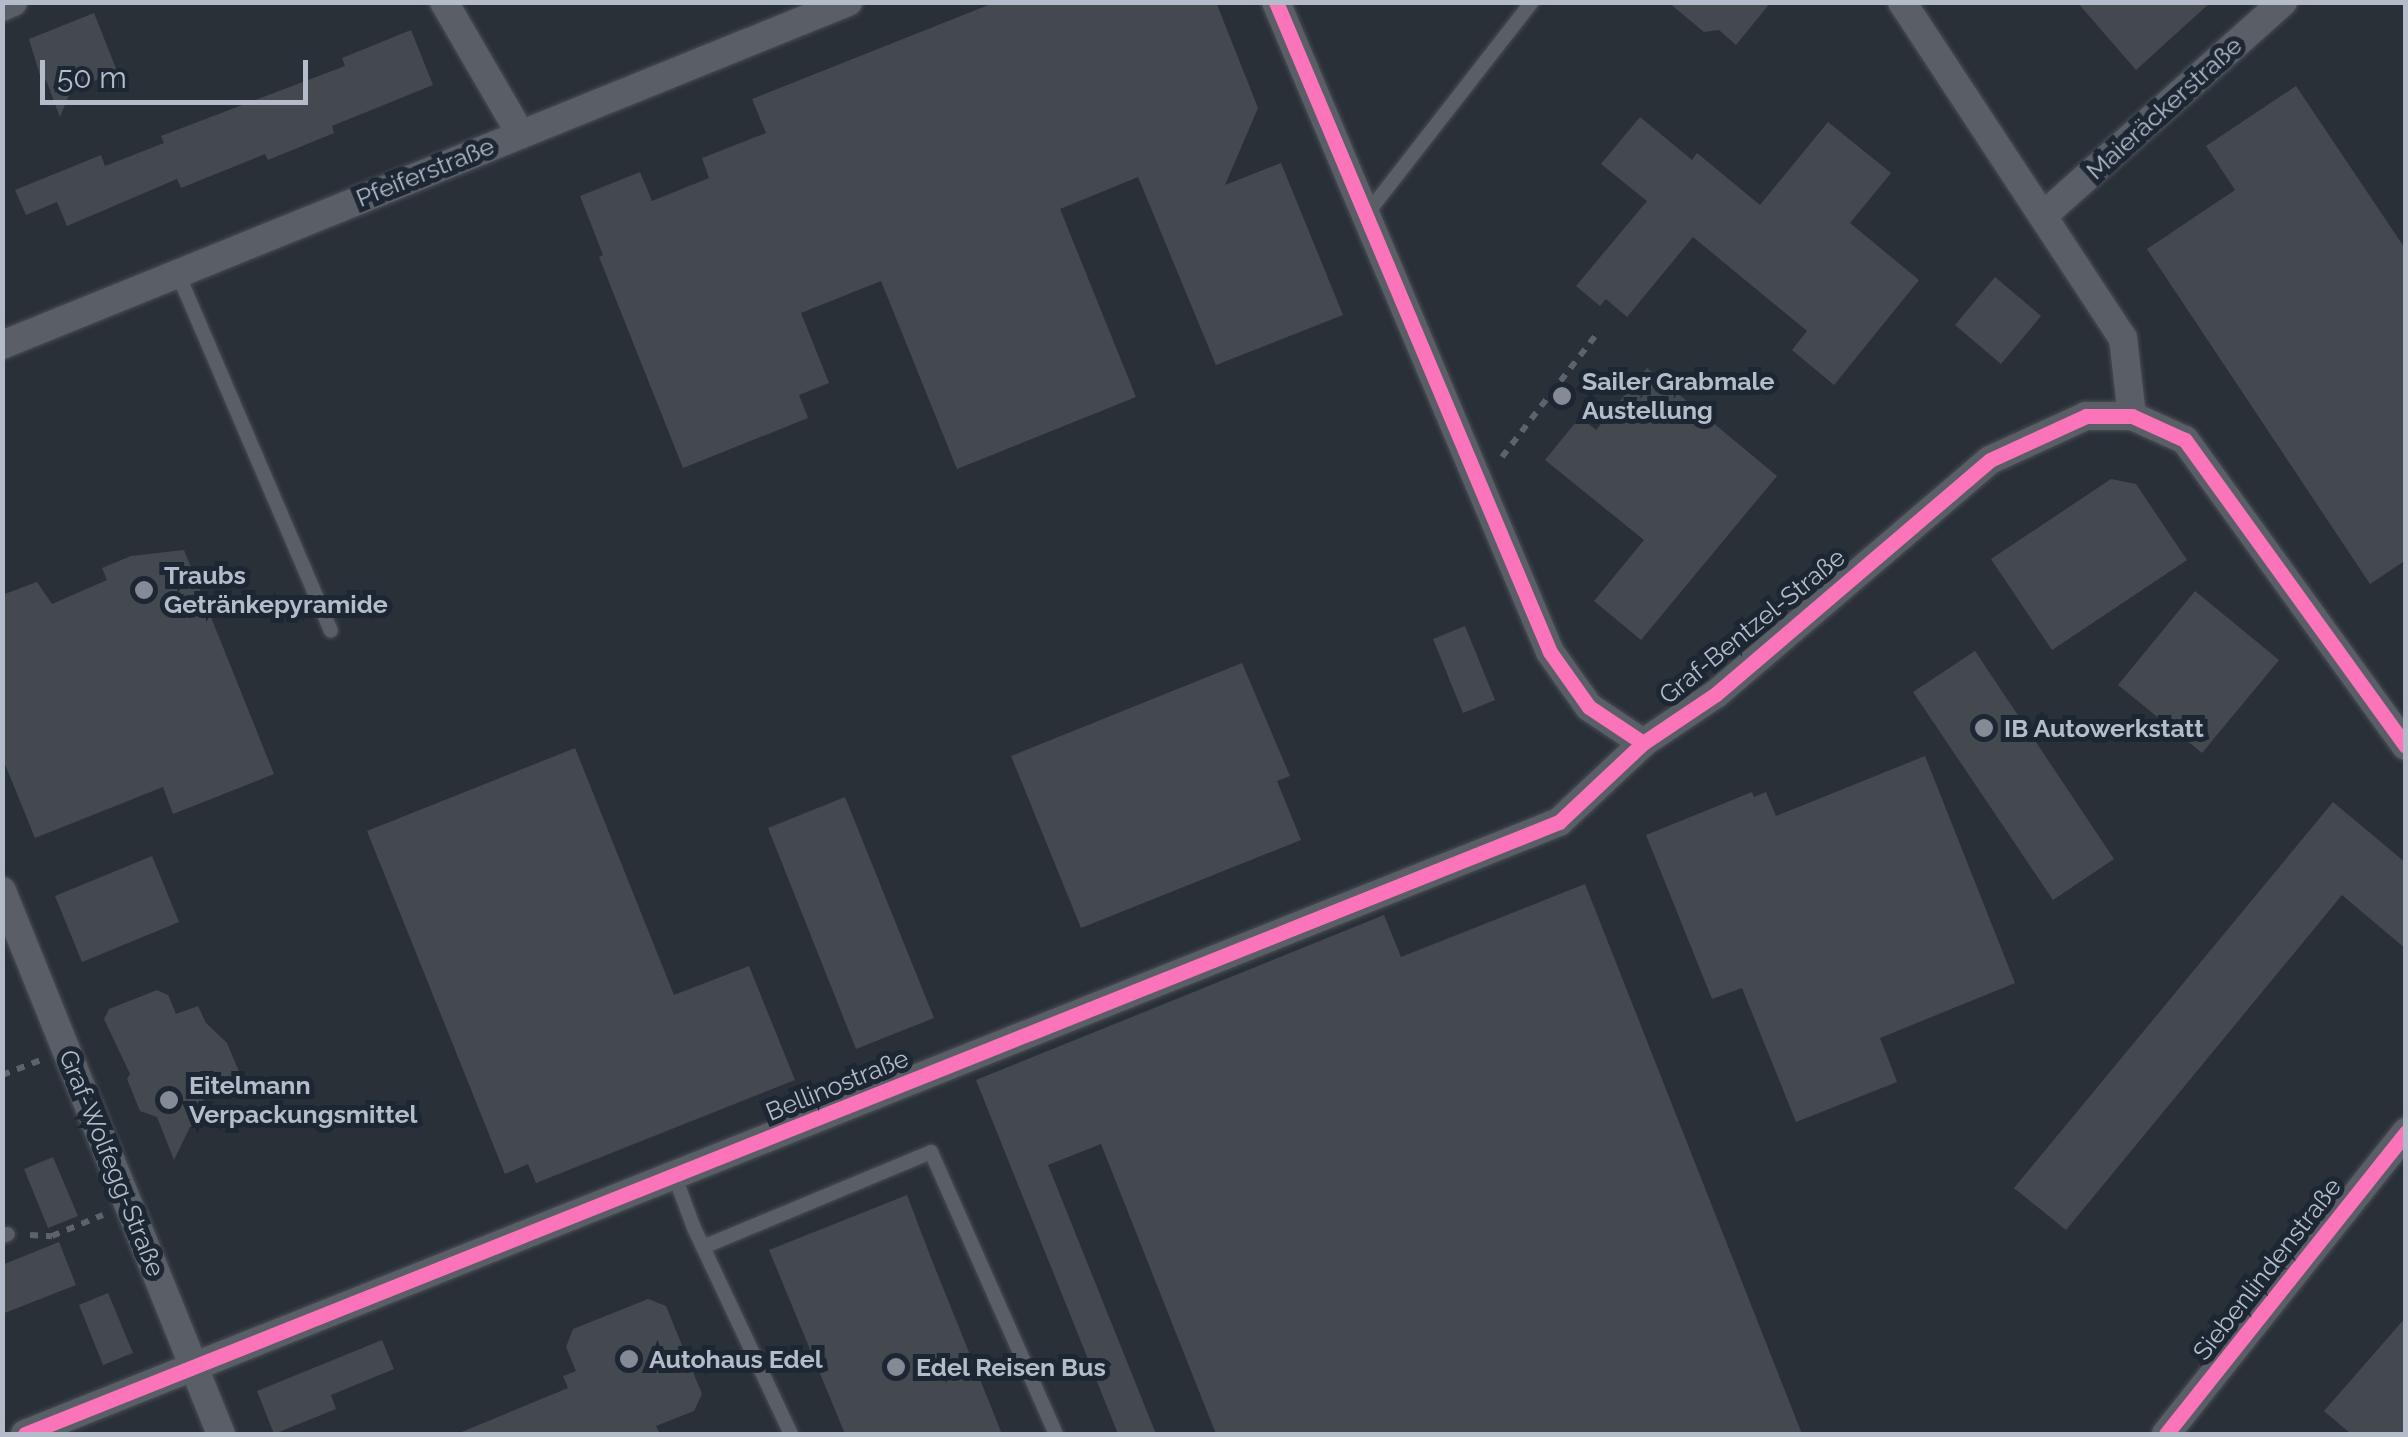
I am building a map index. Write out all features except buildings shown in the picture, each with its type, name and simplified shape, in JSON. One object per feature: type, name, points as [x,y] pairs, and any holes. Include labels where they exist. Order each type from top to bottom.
[{"type":"street","points":[[2,6],[13,2]]},
{"type":"street","points":[[444,2],[520,132]]},
{"type":"street","name":"Pfeiferstraße","points":[[2,346],[520,132],[848,2]]},
{"type":"street","points":[[1276,2],[1550,652],[1589,708],[1643,744]]},
{"type":"street","points":[[1902,2],[2123,338],[2132,416]]},
{"type":"street","name":"Maieräckerstraße","points":[[2045,214],[2282,2]]},
{"type":"street","name":"Graf-Bentzel-Straße","points":[[1643,744],[1716,694],[1990,460],[2086,416],[2132,416],[2185,440],[2406,746]]},
{"type":"street","name":"Bellinostraße","points":[[26,1434],[1558,822],[1643,744]]},
{"type":"street","name":"Graf-Wolfegg-Straße","points":[[2,892],[222,1434]]},
{"type":"street","name":"Siebenlindenstraße","points":[[2166,1434],[2406,1132]]},
{"type":"lane","points":[[1366,216],[1532,2]]},
{"type":"lane","points":[[178,274],[331,631]]},
{"type":"lane","points":[[703,1247],[931,1152],[1056,1434]]},
{"type":"lane","points":[[675,1176],[703,1247],[791,1434]]},
{"type":"path","points":[[1480,486],[1596,335]]},
{"type":"path","points":[[6,1235],[52,1236],[129,1205]]},
{"type":"cycle path","points":[[1276,2],[1550,652],[1589,707],[1643,743],[1716,694],[1990,460],[2086,416],[2132,416],[2185,440],[2406,746]]},
{"type":"cycle path","points":[[25,1434],[1559,822],[1643,743]]},
{"type":"cycle path","points":[[2166,1434],[2406,1132]]},
{"type":"place","name":"Sailer Grabmale Austellung","points":[[1562,396]]},
{"type":"place","name":"Traubs Getränkepyramide","points":[[144,590]]},
{"type":"place","name":"IB Autowerkstatt","points":[[1984,728]]},
{"type":"place","name":"Eitelmann Verpackungsmittel","points":[[169,1100]]},
{"type":"place","name":"Autohaus Edel","points":[[629,1359]]},
{"type":"place","name":"Edel Reisen Bus","points":[[896,1367]]}]
